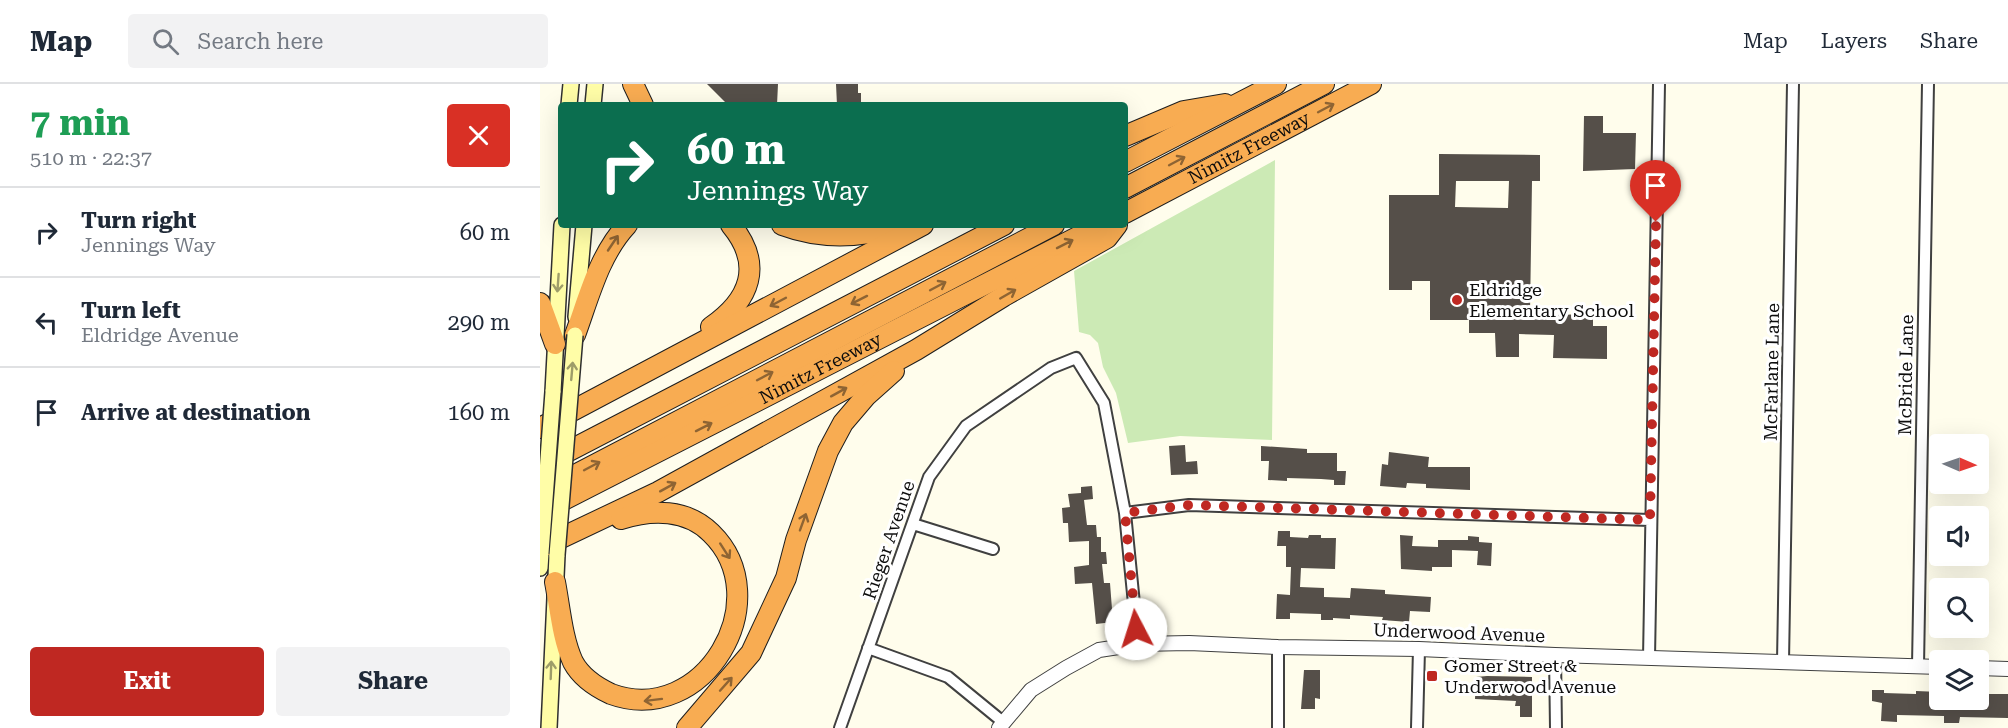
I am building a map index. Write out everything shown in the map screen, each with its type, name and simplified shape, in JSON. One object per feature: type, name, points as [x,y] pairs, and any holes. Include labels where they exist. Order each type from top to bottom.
[{"type":"highway","points":[[633,84],[642,102]]},
{"type":"highway","points":[[1128,160],[1276,84]]},
{"type":"highway","points":[[1128,186],[1324,84]]},
{"type":"highway","name":"Nimitz Freeway","points":[[1128,211],[1371,84]]},
{"type":"highway","points":[[1128,135],[1184,111],[1243,101]]},
{"type":"highway","points":[[575,335],[605,254],[624,228]]},
{"type":"highway","points":[[643,374],[728,315],[739,301],[749,279],[748,253],[741,238],[733,228]]},
{"type":"highway","points":[[790,228],[801,232],[846,236],[876,233],[892,228]]},
{"type":"highway","points":[[540,428],[917,228]]},
{"type":"highway","points":[[540,466],[998,228]]},
{"type":"highway","points":[[540,493],[1048,228]]},
{"type":"highway","name":"Nimitz Freeway","points":[[540,512],[1095,228]]},
{"type":"highway","points":[[547,553],[916,350],[1004,296],[1107,238],[1115,228]]},
{"type":"highway","points":[[540,303],[555,344]]},
{"type":"highway","points":[[687,728],[752,653],[786,578],[796,540],[828,451],[843,423],[866,396],[916,350]]},
{"type":"highway","points":[[547,553],[639,513],[673,514],[699,523],[719,541],[734,566],[737,595],[733,628],[729,641],[713,667],[692,687],[667,699],[639,702],[628,700],[604,691],[592,683],[582,675],[574,663],[568,648],[555,582]]},
{"type":"main road","points":[[569,102],[571,84]]},
{"type":"main road","points":[[593,102],[595,84]]},
{"type":"main road","points":[[549,728],[555,582],[547,553],[562,228]]},
{"type":"main road","points":[[547,553],[575,335],[584,228]]},
{"type":"street","points":[[1649,657],[1659,84]]},
{"type":"street","name":"McFarlane Lane","points":[[1784,661],[1793,84]]},
{"type":"street","name":"McBride Lane","points":[[1918,666],[1928,84]]},
{"type":"street","name":"Rieger Avenue","points":[[840,728],[929,477],[966,426],[1051,368],[1076,358],[1104,403],[1125,513]]},
{"type":"street","points":[[1138,644],[1125,513],[1189,505],[1650,520]]},
{"type":"street","points":[[913,524],[993,549]]},
{"type":"street","name":"Underwood Avenue","points":[[1001,725],[1030,690],[1066,668],[1099,651],[1138,644],[1189,643],[1419,649],[1929,666]]},
{"type":"street","points":[[1278,647],[1278,728]]},
{"type":"street","points":[[868,648],[948,677],[1001,725]]},
{"type":"street","points":[[1417,728],[1419,649]]},
{"type":"street","points":[[1554,655],[1556,728]]},
{"type":"street","points":[[1989,668],[2008,669]]},
{"type":"green space","points":[[1275,160],[1272,440],[1180,436],[1128,443],[1116,393],[1103,367],[1098,343],[1090,335],[1079,332],[1074,271]]},
{"type":"building","points":[[707,84],[778,84],[777,102],[725,102]]},
{"type":"building","points":[[836,84],[858,84],[861,102],[837,102]]},
{"type":"building","points":[[1584,116],[1603,116],[1603,133],[1636,133],[1635,169],[1583,171]]},
{"type":"building","points":[[1439,154],[1540,155],[1540,181],[1532,181],[1530,313],[1593,314],[1593,326],[1607,326],[1607,359],[1553,358],[1554,335],[1519,334],[1519,357],[1496,357],[1495,333],[1469,333],[1469,320],[1430,320],[1430,281],[1412,281],[1412,290],[1389,290],[1389,195],[1439,195]],"holes":[[[1456,181],[1509,181],[1508,208],[1455,207]]]},
{"type":"building","points":[[1185,445],[1186,462],[1197,461],[1198,474],[1171,475],[1169,446]]},
{"type":"building","points":[[1261,446],[1307,449],[1307,453],[1337,453],[1337,471],[1346,471],[1345,485],[1334,485],[1334,480],[1321,479],[1268,480],[1269,461],[1261,461]]},
{"type":"building","points":[[1389,452],[1429,457],[1428,467],[1470,467],[1470,490],[1426,488],[1426,484],[1407,483],[1406,488],[1380,486],[1382,464],[1388,465]]},
{"type":"building","points":[[1092,486],[1093,499],[1084,500],[1087,525],[1096,525],[1097,537],[1101,537],[1101,552],[1106,552],[1107,564],[1102,564],[1104,583],[1110,583],[1113,622],[1096,624],[1092,583],[1075,584],[1074,567],[1089,565],[1089,541],[1069,542],[1068,523],[1063,523],[1062,508],[1070,507],[1068,494],[1081,493],[1081,487]]},
{"type":"building","points":[[1278,531],[1290,531],[1290,537],[1308,538],[1309,535],[1321,535],[1321,538],[1336,538],[1335,569],[1301,568],[1300,587],[1324,588],[1324,597],[1350,598],[1351,588],[1385,590],[1385,594],[1431,597],[1430,612],[1410,611],[1409,622],[1382,620],[1383,617],[1350,615],[1350,619],[1321,620],[1321,614],[1290,613],[1290,619],[1276,619],[1277,594],[1290,595],[1291,567],[1286,567],[1286,546],[1277,546]]},
{"type":"building","points":[[1400,535],[1413,536],[1412,546],[1438,547],[1438,540],[1468,540],[1468,536],[1479,537],[1479,542],[1492,543],[1491,566],[1477,565],[1478,551],[1452,550],[1452,567],[1432,567],[1432,571],[1401,569]]},
{"type":"building","points":[[1304,670],[1320,670],[1320,699],[1315,698],[1315,709],[1301,709]]},
{"type":"building","points":[[1476,677],[1532,677],[1532,717],[1520,717],[1520,706],[1515,706],[1516,701],[1475,699]]},
{"type":"building","points":[[1872,690],[1884,690],[1884,693],[1916,694],[1916,691],[1929,692],[1929,710],[1989,710],[1989,694],[2008,694],[2008,718],[1960,717],[1959,723],[1944,723],[1944,716],[1897,715],[1897,722],[1881,721],[1882,703],[1872,701]]},
{"type":"place","name":"Eldridge Elementary School","points":[[1457,300]]},
{"type":"place","name":"Gomer Street & Underwood Avenue","points":[[1432,676]]},
{"type":"route","points":[[1136,629],[1125,513],[1189,505],[1650,520],[1656,222]]}]
